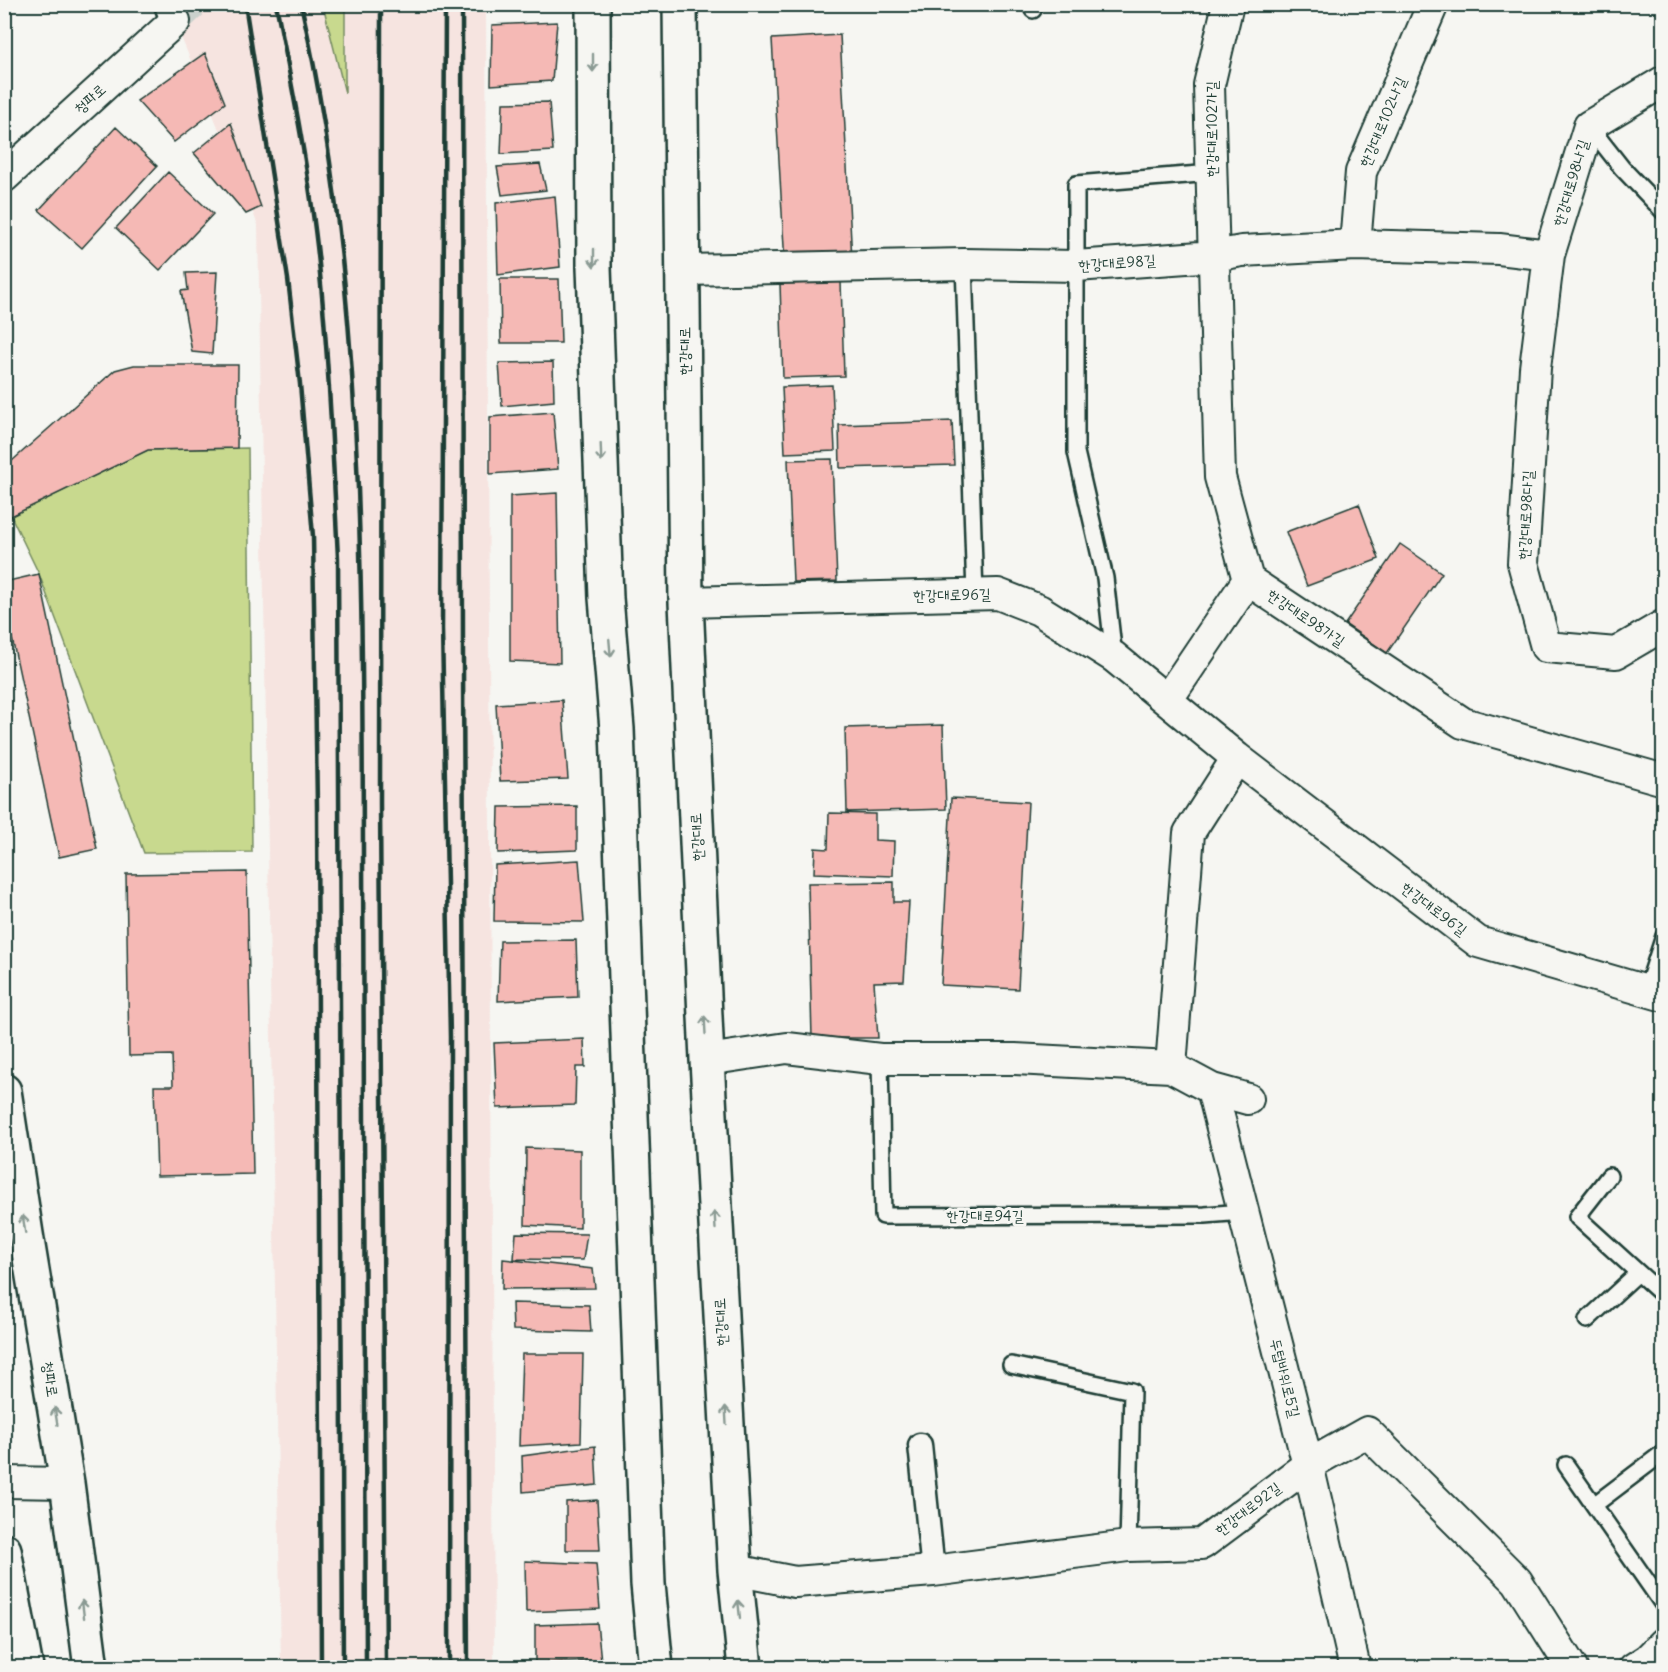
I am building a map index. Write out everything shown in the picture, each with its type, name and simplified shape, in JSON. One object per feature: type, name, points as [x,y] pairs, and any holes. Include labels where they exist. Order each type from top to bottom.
[{"type":"main road","points":[[593,4],[594,267],[606,598],[617,729],[648,1584],[656,1668]]},
{"type":"main road","name":"한강대로","points":[[680,4],[686,602],[707,1060],[735,1570],[745,1668]]},
{"type":"main road","name":"청파로","points":[[4,1091],[68,1483],[91,1668]]},
{"type":"main road","points":[[4,1550],[26,1668]]},
{"type":"street","name":"한강대로102가길","points":[[1214,256],[1209,86],[1228,4]]},
{"type":"street","name":"한강대로102나길","points":[[1355,245],[1361,172],[1433,4]]},
{"type":"street","name":"청파로","points":[[4,177],[169,17]]},
{"type":"street","name":"한강대로98나길","points":[[1549,255],[1589,126],[1664,81]]},
{"type":"street","name":"한강대로98길","points":[[684,270],[964,264],[1076,266],[1214,256],[1242,250],[1355,245],[1498,249],[1549,255]]},
{"type":"street","name":"한강대로98다길","points":[[1549,255],[1535,368],[1523,563],[1546,647],[1616,653],[1664,625]]},
{"type":"street","points":[[1167,700],[1248,580],[1220,477],[1214,256]]},
{"type":"street","name":"한강대로98가길","points":[[1248,580],[1463,723],[1664,780]]},
{"type":"street","name":"한강대로96길","points":[[686,602],[998,594],[1039,610],[1114,657],[1238,758],[1478,942],[1655,993]]},
{"type":"street","points":[[1171,1067],[1189,833],[1238,758]]},
{"type":"street","points":[[707,1060],[787,1048],[880,1059],[1015,1059],[1171,1067],[1212,1089],[1248,1100]]},
{"type":"street","name":"두텁바위로5길","points":[[1212,1089],[1308,1465],[1355,1668]]},
{"type":"street","name":"한강대로92길","points":[[735,1570],[795,1582],[933,1570],[1128,1546],[1202,1544],[1308,1465],[1367,1432],[1517,1581],[1572,1668]]},
{"type":"street","points":[[920,1445],[933,1570]]},
{"type":"street","points":[[4,1482],[68,1483]]},
{"type":"lane","points":[[1589,126],[1622,168],[1664,212]]},
{"type":"lane","points":[[1114,657],[1105,578],[1076,452],[1076,184],[1212,173]]},
{"type":"lane","points":[[964,264],[975,594]]},
{"type":"lane","points":[[1655,993],[1664,936]]},
{"type":"lane","name":"한강대로94길","points":[[880,1059],[883,1216],[1204,1215],[1244,1212]]},
{"type":"lane","points":[[1609,1176],[1577,1217],[1664,1296]]},
{"type":"lane","points":[[1587,1320],[1638,1273]]},
{"type":"lane","points":[[1011,1365],[1132,1390],[1128,1546]]},
{"type":"lane","points":[[1594,1505],[1664,1452]]},
{"type":"lane","points":[[1566,1465],[1664,1606]]},
{"type":"shaded area","points":[[168,5],[486,5],[494,1667],[281,1667],[258,225]]},
{"type":"green space","points":[[323,5],[345,5],[345,93]]},
{"type":"green space","points":[[248,448],[252,852],[144,853],[39,574],[11,516],[148,450]]},
{"type":"building","points":[[501,4],[550,4],[550,6],[501,7]]},
{"type":"building","points":[[557,22],[552,81],[491,85],[492,25]]},
{"type":"building","points":[[840,35],[852,260],[785,264],[772,39]]},
{"type":"building","points":[[205,53],[225,103],[174,142],[137,101]]},
{"type":"building","points":[[549,102],[553,151],[501,154],[503,103]]},
{"type":"building","points":[[231,123],[261,207],[246,214],[194,153]]},
{"type":"building","points":[[116,127],[157,166],[82,248],[39,210]]},
{"type":"building","points":[[540,164],[546,190],[502,195],[497,167]]},
{"type":"building","points":[[168,172],[213,214],[160,270],[116,228]]},
{"type":"building","points":[[555,196],[560,267],[498,275],[496,203]]},
{"type":"building","points":[[217,272],[212,354],[192,352],[181,291],[188,290],[186,273]]},
{"type":"building","points":[[500,279],[559,279],[561,343],[501,343]]},
{"type":"building","points":[[841,282],[844,376],[783,378],[780,284]]},
{"type":"building","points":[[553,362],[554,401],[502,406],[499,363]]},
{"type":"building","points":[[134,365],[238,365],[237,448],[148,450],[5,519],[4,468],[115,370]]},
{"type":"building","points":[[832,385],[835,451],[785,453],[782,387]]},
{"type":"building","points":[[553,412],[558,469],[490,474],[490,417]]},
{"type":"building","points":[[952,421],[954,465],[840,468],[839,425]]},
{"type":"building","points":[[832,459],[837,581],[793,582],[788,460]]},
{"type":"building","points":[[557,493],[560,663],[510,661],[510,496]]},
{"type":"building","points":[[1359,504],[1379,559],[1307,586],[1286,532]]},
{"type":"building","points":[[1400,544],[1442,573],[1387,653],[1345,624]]},
{"type":"building","points":[[39,574],[97,849],[59,857],[4,601],[4,582]]},
{"type":"building","points":[[562,700],[568,779],[500,781],[496,704]]},
{"type":"building","points":[[943,725],[946,809],[847,812],[845,728]]},
{"type":"building","points":[[951,798],[1028,802],[1018,989],[941,985]]},
{"type":"building","points":[[577,806],[577,850],[498,853],[499,807]]},
{"type":"building","points":[[829,813],[875,814],[875,840],[894,841],[893,876],[814,873],[815,848],[828,849]]},
{"type":"building","points":[[579,860],[584,922],[494,921],[495,865]]},
{"type":"building","points":[[247,872],[253,1174],[157,1176],[154,1086],[173,1086],[172,1055],[129,1056],[126,874]]},
{"type":"building","points":[[894,882],[894,902],[909,902],[904,981],[874,982],[878,1038],[812,1038],[808,883]]},
{"type":"building","points":[[576,940],[578,997],[498,1001],[500,941]]},
{"type":"building","points":[[584,1039],[585,1067],[576,1067],[575,1105],[497,1108],[494,1043]]},
{"type":"building","points":[[526,1148],[580,1150],[580,1228],[525,1225]]},
{"type":"building","points":[[516,1233],[587,1234],[583,1260],[514,1259]]},
{"type":"building","points":[[503,1259],[593,1269],[595,1288],[502,1289]]},
{"type":"building","points":[[512,1303],[589,1305],[591,1332],[513,1330]]},
{"type":"building","points":[[522,1354],[583,1354],[581,1442],[519,1446]]},
{"type":"building","points":[[595,1446],[597,1485],[523,1492],[522,1456]]},
{"type":"building","points":[[597,1500],[600,1550],[566,1550],[566,1502]]},
{"type":"building","points":[[525,1561],[596,1564],[600,1609],[526,1612]]},
{"type":"building","points":[[597,1623],[601,1661],[535,1663],[535,1625]]},
{"type":"tunnel","points":[[175,21],[193,4]]},
{"type":"railway","points":[[245,4],[288,279],[313,536],[317,806],[321,1668]]},
{"type":"railway","points":[[276,4],[306,166],[319,264],[328,374],[338,558],[343,1668]]},
{"type":"railway","points":[[301,4],[322,109],[337,215],[348,321],[360,534],[363,748],[366,1668]]},
{"type":"railway","points":[[381,4],[380,803],[386,1668]]},
{"type":"railway","points":[[445,4],[442,629],[450,1037],[449,1668]]},
{"type":"railway","points":[[462,4],[468,1668]]}]
